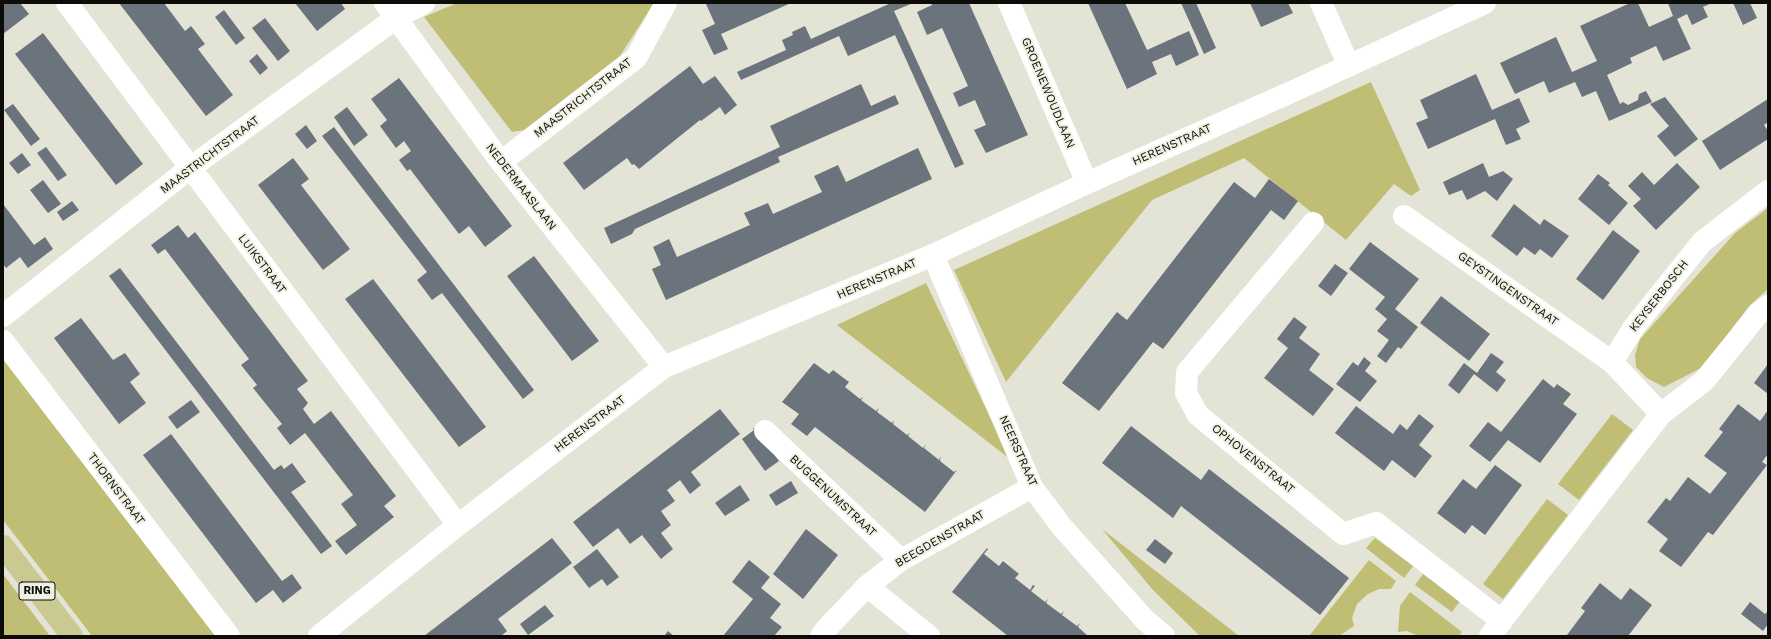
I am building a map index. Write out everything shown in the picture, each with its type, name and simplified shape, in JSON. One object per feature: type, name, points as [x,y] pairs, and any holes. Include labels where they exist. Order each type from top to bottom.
[{"type":"main road","name":"RING","points":[[3,546],[72,636]]},
{"type":"street","name":"LUIKSTRAAT","points":[[67,3],[458,525]]},
{"type":"street","name":"MAASTRICHTSTRAAT","points":[[3,316],[390,10],[424,3]]},
{"type":"street","name":"MAASTRICHTSTRAAT","points":[[501,162],[636,58],[666,3]]},
{"type":"street","name":"GROENEWOUDLAAN","points":[[1009,3],[1087,183]]},
{"type":"street","points":[[1321,3],[1349,66]]},
{"type":"street","name":"HERENSTRAAT","points":[[319,636],[458,525],[664,367],[933,256],[1087,183],[1349,66],[1485,3]]},
{"type":"street","name":"NEDERMAASLAAN","points":[[390,10],[501,162],[664,367]]},
{"type":"street","name":"KEYSERBOSCH","points":[[1612,362],[1634,327],[1702,242],[1768,191]]},
{"type":"street","name":"GEYSTINGENSTRAAT","points":[[1404,216],[1612,362]]},
{"type":"street","name":"OPHOVENSTRAAT","points":[[1313,223],[1187,372],[1186,393],[1198,415],[1343,534],[1376,523],[1496,628]]},
{"type":"street","name":"NEERSTRAAT","points":[[933,256],[1032,487],[1062,527],[1145,620],[1164,636]]},
{"type":"street","points":[[1496,628],[1661,414],[1704,381],[1759,313],[1768,306]]},
{"type":"street","name":"THORNSTRAAT","points":[[3,341],[229,636]]},
{"type":"street","points":[[1612,362],[1661,414]]},
{"type":"street","name":"BUGGENUMSTRAAT","points":[[765,431],[901,560]]},
{"type":"street","name":"BEEGDENSTRAAT","points":[[821,636],[867,586],[901,560],[1032,487]]},
{"type":"street","points":[[867,586],[929,636]]},
{"type":"shaded area","points":[[457,3],[654,3],[620,56],[524,130],[512,132],[424,17]]},
{"type":"shaded area","points":[[1371,82],[1420,190],[1411,196],[1394,184],[1346,240],[1244,158],[1152,200],[1006,382],[954,270]]},
{"type":"shaded area","points":[[1768,208],[1768,289],[1749,306],[1703,367],[1664,387],[1647,378],[1636,367],[1635,355],[1640,339],[1735,233]]},
{"type":"shaded area","points":[[926,283],[1010,459],[837,325]]},
{"type":"shaded area","points":[[3,359],[216,636],[92,636],[3,520]]},
{"type":"shaded area","points":[[1612,414],[1633,430],[1579,500],[1558,484]]},
{"type":"shaded area","points":[[1547,499],[1568,515],[1503,599],[1483,584]]},
{"type":"shaded area","points":[[1102,529],[1239,636],[1200,636],[1153,590]]},
{"type":"shaded area","points":[[1375,538],[1413,566],[1404,578],[1366,548]]},
{"type":"shaded area","points":[[1369,560],[1396,581],[1391,589],[1379,589],[1368,594],[1357,604],[1352,618],[1354,626],[1339,636],[1309,636]]},
{"type":"shaded area","points":[[3,574],[50,636],[3,636]]},
{"type":"shaded area","points":[[1423,574],[1460,601],[1452,612],[1415,585]]},
{"type":"shaded area","points":[[1410,592],[1462,632],[1459,636],[1419,636],[1407,631],[1398,632],[1400,606]]},
{"type":"building","points":[[3,3],[20,3],[29,14],[3,34]]},
{"type":"building","points":[[119,3],[164,3],[185,31],[191,26],[205,44],[198,49],[233,95],[206,116]]},
{"type":"building","points":[[295,3],[341,3],[345,9],[317,31]]},
{"type":"building","points":[[791,3],[721,34],[728,49],[714,55],[702,30],[715,24],[706,4]]},
{"type":"building","points":[[891,3],[913,3],[894,11],[964,164],[955,168],[895,35],[848,56],[839,36],[741,80],[737,72],[786,50],[782,40],[793,35],[792,32],[805,26],[811,39]]},
{"type":"building","points":[[931,3],[969,3],[1028,135],[986,153],[974,130],[986,125],[975,100],[959,107],[953,93],[968,86],[942,28],[927,35],[917,12],[932,5]]},
{"type":"building","points":[[1088,3],[1125,3],[1147,50],[1189,31],[1199,55],[1176,66],[1171,54],[1152,62],[1157,74],[1127,89]]},
{"type":"building","points":[[1181,3],[1196,3],[1216,48],[1204,54]]},
{"type":"building","points":[[1250,3],[1288,3],[1293,13],[1261,27]]},
{"type":"building","points":[[1630,3],[1638,3],[1649,27],[1673,16],[1668,3],[1712,3],[1703,7],[1708,17],[1692,25],[1687,14],[1677,19],[1691,49],[1663,61],[1656,46],[1630,58],[1632,63],[1607,75],[1620,104],[1623,102],[1628,105],[1638,100],[1639,94],[1646,91],[1652,102],[1609,121],[1596,91],[1582,97],[1575,82],[1549,93],[1544,81],[1515,94],[1500,63],[1556,37],[1572,72],[1597,61],[1580,26]]},
{"type":"building","points":[[1733,3],[1750,3],[1757,18],[1743,25]]},
{"type":"building","points":[[224,10],[245,38],[236,45],[215,17]]},
{"type":"building","points":[[265,18],[290,51],[278,61],[252,28]]},
{"type":"building","points":[[43,33],[143,164],[116,185],[15,54]]},
{"type":"building","points":[[257,54],[268,68],[260,75],[249,61]]},
{"type":"building","points":[[690,66],[703,84],[715,76],[737,105],[725,115],[720,107],[701,121],[700,120],[639,169],[634,164],[632,165],[627,158],[584,190],[563,163]]},
{"type":"building","points":[[1476,74],[1492,110],[1519,98],[1530,122],[1516,129],[1521,139],[1506,145],[1495,119],[1428,149],[1416,123],[1428,118],[1420,100]]},
{"type":"building","points":[[399,78],[512,226],[485,247],[469,226],[459,234],[410,169],[407,171],[399,160],[411,151],[404,141],[396,148],[380,126],[387,120],[371,99]]},
{"type":"building","points":[[861,84],[871,106],[895,95],[899,104],[778,157],[780,162],[635,229],[632,234],[611,244],[604,228],[780,147],[770,126]]},
{"type":"building","points":[[1665,97],[1698,139],[1675,157],[1657,136],[1669,126],[1650,104]]},
{"type":"building","points":[[1768,99],[1768,122],[1764,125],[1768,131],[1768,139],[1720,170],[1702,141]]},
{"type":"building","points":[[13,104],[40,139],[31,146],[4,110]]},
{"type":"building","points":[[347,107],[368,135],[354,146],[334,117]]},
{"type":"building","points":[[306,125],[317,141],[307,149],[295,134]]},
{"type":"building","points":[[334,127],[534,390],[523,399],[442,293],[432,300],[417,280],[427,272],[322,136]]},
{"type":"building","points":[[46,147],[67,175],[58,181],[37,153]]},
{"type":"building","points":[[918,148],[932,179],[666,300],[652,269],[661,265],[653,247],[669,239],[677,257],[750,225],[744,213],[768,203],[773,214],[822,192],[814,176],[838,165],[846,182]]},
{"type":"building","points":[[22,153],[31,165],[18,174],[9,163]]},
{"type":"building","points":[[293,158],[309,179],[301,185],[350,249],[323,270],[258,185]]},
{"type":"building","points":[[1483,163],[1489,177],[1503,171],[1513,179],[1497,201],[1485,191],[1467,200],[1462,190],[1449,195],[1443,182]]},
{"type":"building","points":[[1677,163],[1700,187],[1656,230],[1633,206],[1641,199],[1628,186],[1642,172],[1654,185]]},
{"type":"building","points":[[1598,174],[1610,183],[1608,185],[1628,203],[1609,225],[1578,199]]},
{"type":"building","points":[[1269,179],[1298,201],[1284,220],[1271,210],[1163,349],[1153,342],[1099,411],[1062,383],[1117,312],[1127,320],[1234,182],[1255,198]]},
{"type":"building","points":[[43,180],[61,204],[48,213],[30,190]]},
{"type":"building","points":[[72,201],[79,210],[63,221],[57,212]]},
{"type":"building","points":[[3,204],[34,245],[45,237],[53,249],[28,268],[20,257],[6,268],[3,264]]},
{"type":"building","points":[[1514,204],[1540,225],[1544,219],[1569,236],[1552,258],[1540,249],[1535,255],[1524,247],[1517,256],[1491,236]]},
{"type":"building","points":[[178,225],[188,238],[195,232],[308,381],[297,389],[308,403],[303,409],[314,424],[331,411],[396,496],[384,506],[394,517],[346,555],[335,541],[357,525],[341,504],[353,495],[305,433],[290,445],[277,428],[282,424],[253,388],[257,385],[241,365],[249,359],[165,249],[158,254],[151,245]]},
{"type":"building","points":[[1613,230],[1640,251],[1603,300],[1576,279]]},
{"type":"building","points":[[1370,242],[1419,279],[1395,309],[1418,327],[1401,349],[1398,347],[1386,363],[1377,356],[1389,340],[1377,331],[1387,319],[1375,309],[1385,297],[1349,269]]},
{"type":"building","points":[[534,256],[599,341],[572,361],[507,276]]},
{"type":"building","points":[[1335,264],[1348,273],[1331,296],[1318,286]]},
{"type":"building","points":[[120,268],[274,470],[281,465],[284,469],[292,463],[306,482],[291,492],[332,546],[321,554],[240,448],[109,276]]},
{"type":"building","points":[[373,279],[486,427],[459,447],[345,299]]},
{"type":"building","points":[[1441,296],[1490,334],[1469,361],[1420,323]]},
{"type":"building","points":[[1294,317],[1307,327],[1299,338],[1320,354],[1309,370],[1334,389],[1313,416],[1264,378],[1288,348],[1277,339]]},
{"type":"building","points":[[81,318],[113,360],[125,353],[140,374],[130,382],[146,403],[119,424],[54,338]]},
{"type":"building","points":[[1491,353],[1504,362],[1496,372],[1506,380],[1497,392],[1474,374],[1459,394],[1448,385],[1464,363],[1477,373]]},
{"type":"building","points":[[1364,357],[1371,363],[1365,371],[1377,381],[1360,402],[1336,384],[1353,362],[1358,366]]},
{"type":"building","points":[[814,363],[829,374],[833,370],[849,382],[845,387],[860,399],[863,397],[861,400],[876,411],[879,408],[877,412],[892,423],[894,420],[893,424],[907,435],[910,433],[908,436],[923,448],[926,444],[924,448],[939,460],[941,456],[940,461],[954,472],[957,470],[925,512],[815,427],[807,436],[791,424],[799,414],[782,402]]},
{"type":"building","points":[[1768,364],[1768,394],[1754,383]]},
{"type":"building","points":[[1543,379],[1554,388],[1557,384],[1571,394],[1563,404],[1577,414],[1540,463],[1508,440],[1490,462],[1469,446],[1488,422],[1501,432]]},
{"type":"building","points":[[191,400],[200,412],[177,429],[168,417]]},
{"type":"building","points":[[1738,404],[1760,421],[1768,410],[1768,454],[1762,462],[1767,465],[1713,535],[1708,532],[1681,567],[1659,551],[1668,539],[1647,522],[1666,498],[1670,501],[1688,477],[1710,494],[1727,473],[1704,456],[1723,432],[1719,429]]},
{"type":"building","points":[[1356,406],[1393,434],[1400,424],[1407,430],[1419,414],[1434,426],[1419,445],[1432,456],[1415,478],[1392,460],[1384,471],[1335,433]]},
{"type":"building","points":[[720,409],[740,434],[691,472],[701,485],[690,494],[680,480],[667,490],[675,501],[661,511],[671,525],[661,533],[673,549],[661,559],[642,535],[630,544],[618,528],[593,547],[573,522]]},
{"type":"building","points":[[1131,426],[1201,480],[1209,469],[1349,578],[1320,615],[1181,506],[1173,518],[1102,463]]},
{"type":"building","points":[[753,427],[779,461],[765,471],[742,439],[754,430]]},
{"type":"building","points":[[171,434],[282,581],[292,574],[302,588],[283,603],[273,590],[256,603],[143,455]]},
{"type":"building","points":[[1495,465],[1522,485],[1485,535],[1472,525],[1465,534],[1437,513],[1463,479],[1476,489]]},
{"type":"building","points":[[791,481],[798,493],[776,506],[769,495]]},
{"type":"building","points":[[740,485],[750,500],[725,516],[715,503]]},
{"type":"building","points":[[806,529],[838,555],[803,599],[773,574]]},
{"type":"building","points":[[552,538],[572,563],[498,619],[507,631],[501,636],[424,636]]},
{"type":"building","points":[[1155,539],[1173,553],[1165,564],[1146,550]]},
{"type":"building","points":[[987,548],[988,549],[984,554],[999,566],[1003,561],[1019,574],[1015,578],[1030,590],[1033,585],[1035,586],[1031,591],[1045,602],[1048,599],[1046,603],[1061,614],[1064,611],[1062,615],[1077,626],[1080,623],[1078,627],[1088,636],[1008,636],[952,592]]},
{"type":"building","points":[[597,549],[619,577],[607,586],[602,579],[589,588],[573,567]]},
{"type":"building","points":[[749,560],[770,577],[761,588],[781,604],[770,618],[782,627],[774,636],[723,636],[753,599],[732,582]]},
{"type":"building","points":[[1600,583],[1621,600],[1630,588],[1652,605],[1628,636],[1568,636],[1567,635],[1585,611],[1581,608]]},
{"type":"building","points":[[1750,602],[1765,614],[1768,611],[1768,624],[1763,631],[1741,614]]},
{"type":"building","points":[[545,605],[554,616],[528,635],[520,624]]},
{"type":"building","points":[[668,631],[674,636],[664,636]]}]
